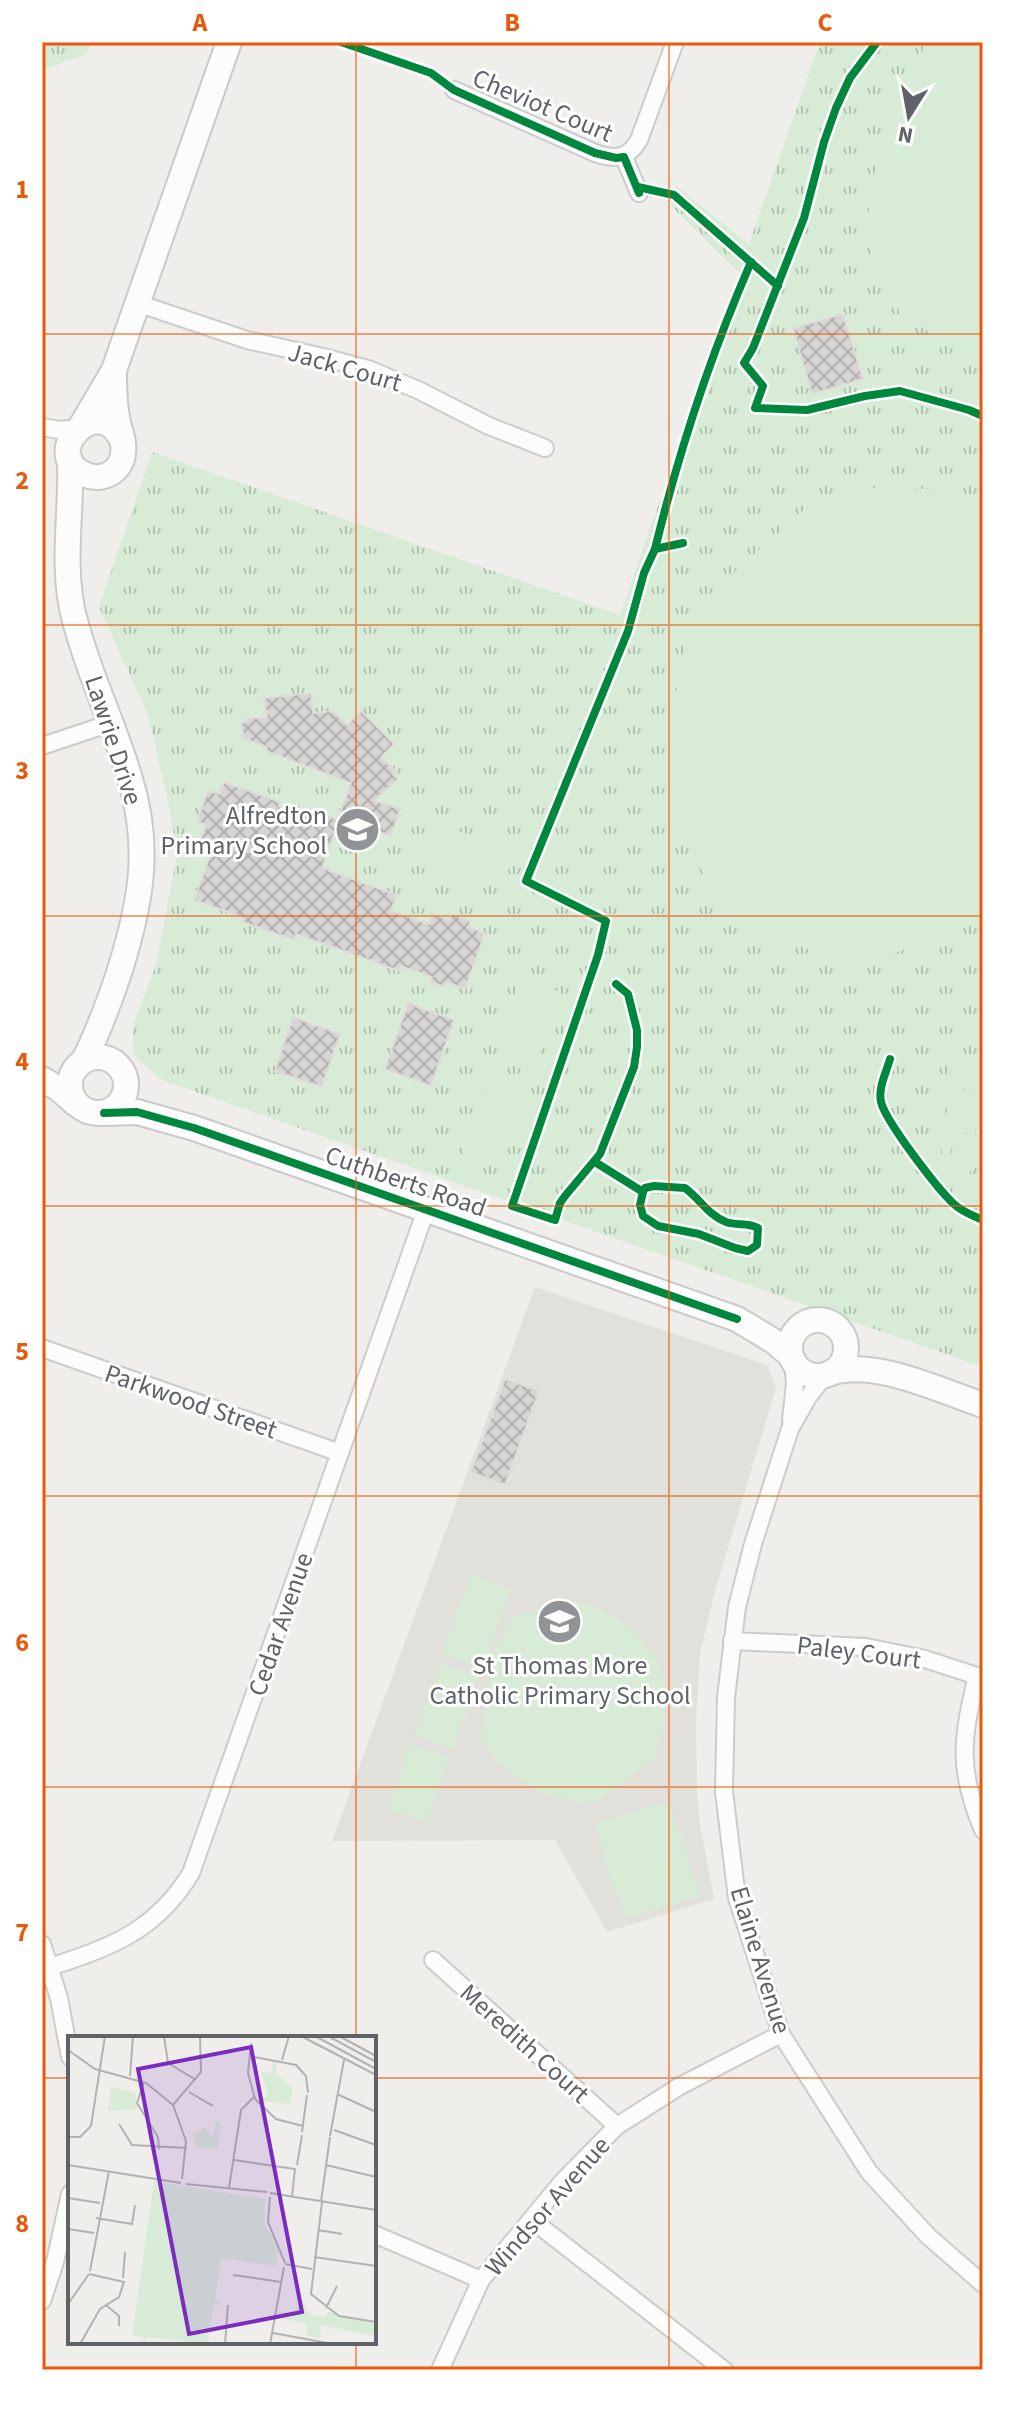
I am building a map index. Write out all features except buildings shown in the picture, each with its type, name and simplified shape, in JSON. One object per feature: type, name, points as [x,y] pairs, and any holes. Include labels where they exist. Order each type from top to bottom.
[{"type":"street","points":[[69,457],[69,442],[114,370],[229,42]]},
{"type":"street","name":"Cheviot Court","points":[[454,90],[595,153],[624,157],[639,140],[675,42]]},
{"type":"street","name":"Cheviot Court","points":[[624,157],[639,193]]},
{"type":"street","name":"Jack Court","points":[[137,303],[247,340],[368,369],[489,426],[545,448]]},
{"type":"street","points":[[42,434],[69,457],[77,470],[88,476],[106,476],[116,469],[122,459],[123,443],[116,409],[114,370]]},
{"type":"street","points":[[42,427],[59,430],[98,422],[118,432],[123,443]]},
{"type":"street","name":"Lawrie Drive","points":[[69,457],[70,531],[67,558],[74,618],[134,793],[142,860],[139,904],[112,997],[95,1040],[82,1062]]},
{"type":"street","name":"Lawrie Drive","points":[[70,531],[93,492],[116,469]]},
{"type":"street","points":[[42,746],[111,723]]},
{"type":"street","name":"Lawrie Drive","points":[[112,997],[114,1047],[122,1072]]},
{"type":"street","points":[[42,1079],[59,1089],[76,1104],[87,1111],[104,1113],[122,1100],[126,1087],[122,1072],[105,1058],[92,1057],[82,1062],[73,1071],[69,1082],[70,1094],[76,1104]]},
{"type":"street","points":[[42,1066],[82,1062]]},
{"type":"street","name":"Cuthberts Road","points":[[122,1072],[143,1095],[194,1128]]},
{"type":"street","name":"Cuthberts Road","points":[[104,1113],[137,1112],[194,1128],[737,1319],[775,1342],[792,1358]]},
{"type":"street","name":"Cedar Avenue","points":[[50,1967],[105,1947],[144,1927],[173,1900],[191,1873],[426,1210]]},
{"type":"street","name":"Cuthberts Road","points":[[737,1319],[802,1325]]},
{"type":"street","points":[[828,1373],[837,1368],[844,1357],[843,1337],[827,1322],[814,1321],[802,1325],[792,1338],[790,1347],[798,1368],[809,1374],[828,1373],[848,1369],[902,1377],[983,1405]]},
{"type":"street","points":[[843,1337],[902,1377]]},
{"type":"street","name":"Parkwood Street","points":[[42,1348],[340,1453]]},
{"type":"street","name":"Elaine Avenue","points":[[792,1358],[795,1384],[790,1429],[750,1555],[732,1641],[726,1697],[724,1792],[737,1898],[781,2034],[869,2172],[928,2236],[983,2284]]},
{"type":"street","name":"Elaine Avenue","points":[[790,1429],[808,1397],[828,1373]]},
{"type":"street","name":"Paley Court","points":[[732,1641],[866,1647],[925,1659],[980,1677]]},
{"type":"street","points":[[980,1677],[967,1718],[963,1751],[965,1778],[983,1830]]},
{"type":"street","points":[[42,1944],[59,1998],[68,2046]]},
{"type":"street","name":"Meredith Court","points":[[433,1960],[617,2126]]},
{"type":"street","name":"Windsor Avenue","points":[[440,2370],[481,2280],[562,2182],[617,2126],[680,2086],[781,2034]]},
{"type":"street","points":[[42,2301],[55,2262],[68,2203]]},
{"type":"street","points":[[532,2220],[724,2370]]},
{"type":"street","points":[[376,2235],[481,2280]]},
{"type":"shaded area","name":"St Thomas More Catholic Primary School","points":[[535,1287],[767,1365],[776,1388],[715,1591],[700,1653],[696,1723],[697,1795],[714,1899],[607,1932],[555,1840],[332,1841]]},
{"type":"green space","points":[[42,42],[91,42],[87,54],[42,70]]},
{"type":"green space","points":[[820,42],[983,42],[983,1367],[176,1085],[160,1079],[133,1054],[133,1026],[156,965],[177,854],[148,715],[99,607],[152,452],[620,615],[739,273],[671,206],[676,186],[749,244]]},
{"type":"green space","points":[[929,42],[983,42],[983,360],[925,330],[899,311],[878,270],[869,235],[875,168],[892,102],[906,71]]},
{"type":"green space","points":[[864,488],[934,489],[983,509],[983,911],[958,930],[884,957],[821,954],[774,936],[731,902],[703,873],[679,831],[667,776],[670,716],[686,650],[735,571],[804,510]]},
{"type":"green space","points":[[434,823],[515,850],[502,889],[421,862]]},
{"type":"green space","points":[[522,979],[561,992],[534,1071],[495,1057]]},
{"type":"green space","points":[[955,1057],[963,1060],[927,1162],[920,1160]]},
{"type":"green space","points":[[964,1061],[972,1063],[936,1165],[929,1162]]},
{"type":"green space","points":[[973,1063],[980,1066],[945,1167],[938,1165]]},
{"type":"green space","points":[[981,1067],[983,1082],[953,1170],[946,1168]]},
{"type":"green space","points":[[489,1073],[529,1087],[501,1166],[462,1153]]},
{"type":"green space","points":[[983,1087],[983,1107],[970,1146],[983,1112],[983,1133],[969,1176],[954,1171]]},
{"type":"green space","points":[[471,1574],[511,1589],[482,1668],[442,1653]]},
{"type":"green space","points":[[573,1602],[602,1609],[635,1631],[659,1663],[666,1688],[664,1724],[654,1760],[591,1805],[539,1792],[498,1763],[481,1740],[495,1650],[512,1617]]},
{"type":"green space","points":[[440,1663],[478,1676],[453,1749],[414,1736]]},
{"type":"green space","points":[[410,1744],[449,1757],[427,1823],[388,1809]]},
{"type":"green space","points":[[669,1801],[700,1896],[626,1918],[618,1894],[614,1895],[595,1824]]},
{"type":"cycle path","points":[[341,42],[431,73],[454,90],[595,153],[624,157],[639,193]]},
{"type":"cycle path","points":[[877,42],[850,78],[836,108],[804,218],[753,348],[744,363],[763,386],[755,408],[807,410],[900,391],[983,416]]},
{"type":"cycle path","points":[[638,187],[674,195],[778,286]]},
{"type":"cycle path","points":[[655,549],[697,403],[751,262]]},
{"type":"cycle path","points":[[616,984],[628,994],[637,1030],[637,1047],[634,1067],[600,1154],[560,1203],[555,1220],[512,1206],[598,955],[606,921],[526,881],[628,631],[644,573],[655,549],[683,543]]},
{"type":"cycle path","points":[[890,1059],[880,1097],[892,1125],[947,1197],[961,1210],[983,1220]]},
{"type":"cycle path","points":[[104,1113],[137,1112],[194,1128],[737,1319]]},
{"type":"cycle path","points":[[595,1162],[643,1192],[640,1205],[643,1216],[658,1226],[699,1234],[748,1251],[757,1245],[758,1228],[720,1219],[685,1188],[654,1186],[645,1188],[643,1192]]},
{"type":"place","name":"Alfredton Primary School","points":[[358,830]]},
{"type":"place","name":"St Thomas More Catholic Primary School","points":[[560,1622]]}]
